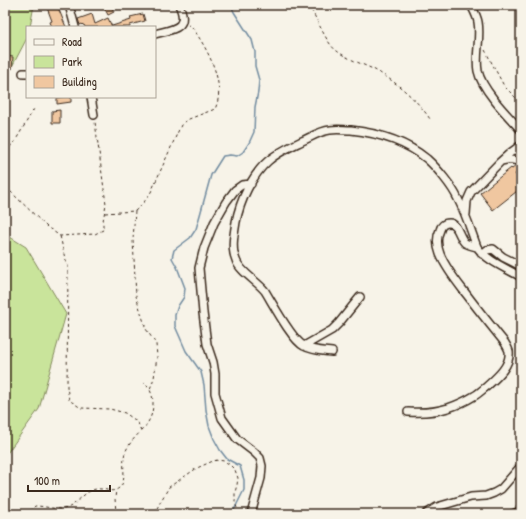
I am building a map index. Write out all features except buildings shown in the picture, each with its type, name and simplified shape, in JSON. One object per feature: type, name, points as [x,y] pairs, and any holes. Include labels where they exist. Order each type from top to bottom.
[{"type":"street","points":[[69,5],[75,26]]},
{"type":"street","points":[[156,34],[177,28],[180,25],[183,16],[178,5]]},
{"type":"street","points":[[471,5],[479,23],[478,74],[489,94],[521,130]]},
{"type":"street","points":[[91,98],[94,115]]},
{"type":"street","points":[[332,352],[316,350],[304,346],[298,342],[289,331],[265,291],[239,267],[234,254],[234,234],[238,213],[245,193],[255,176],[268,162],[283,150],[320,132],[338,129],[378,134],[411,148],[427,159],[454,191],[477,247],[482,254],[521,276]]},
{"type":"street","points":[[466,218],[467,201],[471,192],[500,162],[521,145]]},
{"type":"street","points":[[500,162],[510,159],[517,160],[521,163]]},
{"type":"street","points":[[250,184],[242,185],[235,190],[226,202],[214,223],[204,248],[200,268],[207,344],[215,374],[215,393],[222,418],[237,439],[260,458],[262,466],[261,478],[251,514]]},
{"type":"street","points":[[408,412],[435,412],[476,396],[496,378],[506,365],[509,350],[450,274],[437,245],[438,233],[441,227],[445,224],[453,224],[460,238],[465,243],[477,247]]},
{"type":"street","points":[[482,254],[487,250],[493,249],[521,266]]},
{"type":"street","points":[[304,346],[332,330],[360,297]]},
{"type":"street","points":[[426,514],[437,507],[471,497],[486,496],[494,493],[501,489],[521,466]]},
{"type":"street","points":[[513,514],[518,512],[521,508]]},
{"type":"path","points":[[308,5],[329,43],[336,51],[389,79],[408,94],[423,109],[430,119]]},
{"type":"path","points":[[105,213],[135,211],[142,205],[151,192],[181,125],[189,119],[216,109],[219,102],[218,84],[206,49],[192,27],[182,21]]},
{"type":"path","points":[[478,40],[484,48],[504,86],[521,103]]},
{"type":"path","points":[[5,150],[14,143],[34,109]]},
{"type":"path","points":[[5,189],[10,191],[47,227],[60,236],[95,234],[103,230],[106,204],[94,115]]},
{"type":"path","points":[[135,211],[133,240],[136,296],[146,329],[156,344],[157,357],[153,384],[150,389]]},
{"type":"path","points":[[60,236],[64,258],[68,266],[67,386],[69,400],[81,408],[110,409],[125,414],[140,425],[141,432]]},
{"type":"path","points":[[24,514],[35,506],[62,509],[70,507],[79,498],[90,491],[99,488],[109,491],[116,490],[121,486],[124,479],[123,465],[125,453],[149,422],[152,412],[150,389],[144,383]]},
{"type":"path","points":[[154,514],[169,487],[197,468],[218,460],[229,464],[235,470],[238,478],[235,492],[235,502],[237,508],[234,514]]},
{"type":"path","points":[[116,490],[116,514]]},
{"type":"green space","points":[[5,5],[34,5],[30,26],[26,26],[26,40],[5,80]]},
{"type":"green space","points":[[5,234],[26,247],[66,314],[39,409],[5,456],[5,280],[7,274],[5,273]]},
{"type":"waterway","points":[[231,5],[252,40],[255,52],[255,66],[259,80],[255,107],[254,132],[243,152],[237,156],[223,156],[211,175],[196,229],[190,238],[174,250],[172,258],[185,288],[184,297],[178,306],[175,315],[175,326],[186,351],[201,372],[209,426],[214,439],[227,459],[240,466],[244,480],[244,490],[232,514]]}]
